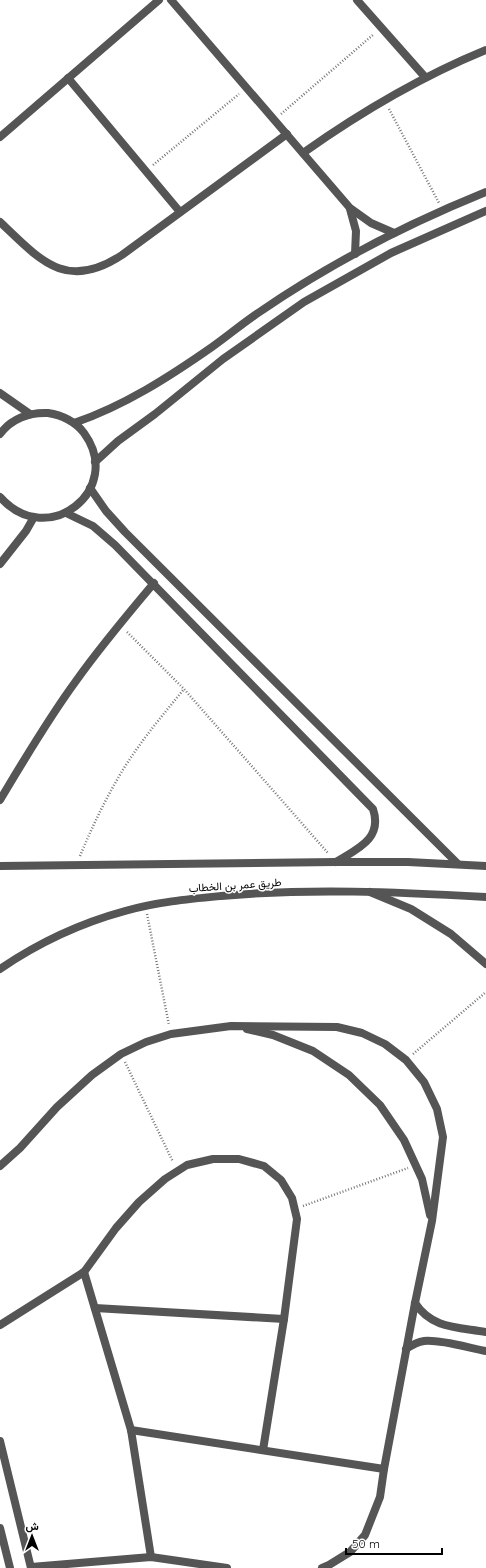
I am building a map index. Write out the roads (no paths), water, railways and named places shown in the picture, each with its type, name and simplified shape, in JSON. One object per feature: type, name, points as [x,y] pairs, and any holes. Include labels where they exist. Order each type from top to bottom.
[{"type":"street","points":[[0,137],[159,0]]},
{"type":"street","points":[[171,0],[350,208],[371,224],[394,234]]},
{"type":"street","points":[[357,0],[425,77]]},
{"type":"street","points":[[303,153],[384,99],[425,77],[486,50]]},
{"type":"street","points":[[68,78],[180,212]]},
{"type":"street","points":[[0,222],[42,261],[57,268],[74,271],[91,270],[108,264],[287,134]]},
{"type":"street","points":[[74,424],[96,416],[127,401],[156,384],[310,279],[355,254],[442,210],[486,192]]},
{"type":"street","points":[[350,208],[356,231],[355,254]]},
{"type":"street","points":[[95,462],[118,441],[155,414],[223,358],[304,302],[391,253],[486,210]]},
{"type":"street","points":[[0,393],[30,414]]},
{"type":"street","points":[[0,434],[9,424],[19,418],[30,414],[53,414],[64,418],[82,431],[89,440],[95,462],[94,475],[90,488],[84,498],[66,513],[50,517],[34,518],[15,510],[0,497]]},
{"type":"street","points":[[90,488],[106,511],[125,532],[458,864]]},
{"type":"street","points":[[66,513],[105,535],[154,583],[373,809],[376,818],[376,826],[372,835],[360,847],[336,862]]},
{"type":"street","points":[[0,564],[26,531],[34,518]]},
{"type":"street","points":[[0,800],[35,741],[75,682],[119,624],[154,583]]},
{"type":"street","name":"طريق عمر بن الخطاب","points":[[0,866],[408,862],[486,866]]},
{"type":"street","name":"طريق عمر بن الخطاب","points":[[0,969],[40,944],[96,920],[146,906],[186,899],[249,893],[311,891],[368,891],[486,897]]},
{"type":"street","points":[[368,891],[411,909],[431,921],[451,934],[486,964]]},
{"type":"street","points":[[231,1026],[273,1035],[313,1052],[349,1075],[380,1105],[404,1140],[422,1179],[432,1221]]},
{"type":"street","points":[[0,1166],[20,1148],[57,1107],[92,1075],[121,1054],[146,1042],[170,1034],[231,1026],[337,1027],[362,1033],[385,1044],[406,1060],[424,1082],[437,1108],[443,1137],[432,1221],[406,1348],[380,1497],[365,1535],[350,1552],[322,1568]]},
{"type":"street","points":[[0,1325],[84,1272],[116,1228],[139,1202],[165,1179],[187,1165],[212,1159],[239,1159],[264,1166],[281,1180],[292,1198],[297,1219],[284,1319],[263,1450]]},
{"type":"street","points":[[84,1272],[131,1430],[151,1557]]},
{"type":"street","points":[[415,1303],[420,1312],[437,1324],[486,1332]]},
{"type":"street","points":[[95,1308],[284,1319]]},
{"type":"street","points":[[406,1348],[424,1341],[434,1341],[486,1351]]},
{"type":"street","points":[[131,1430],[384,1469]]},
{"type":"street","points":[[0,1441],[31,1568],[151,1557],[227,1568]]},
{"type":"street","points":[[0,1528],[10,1568]]}]
